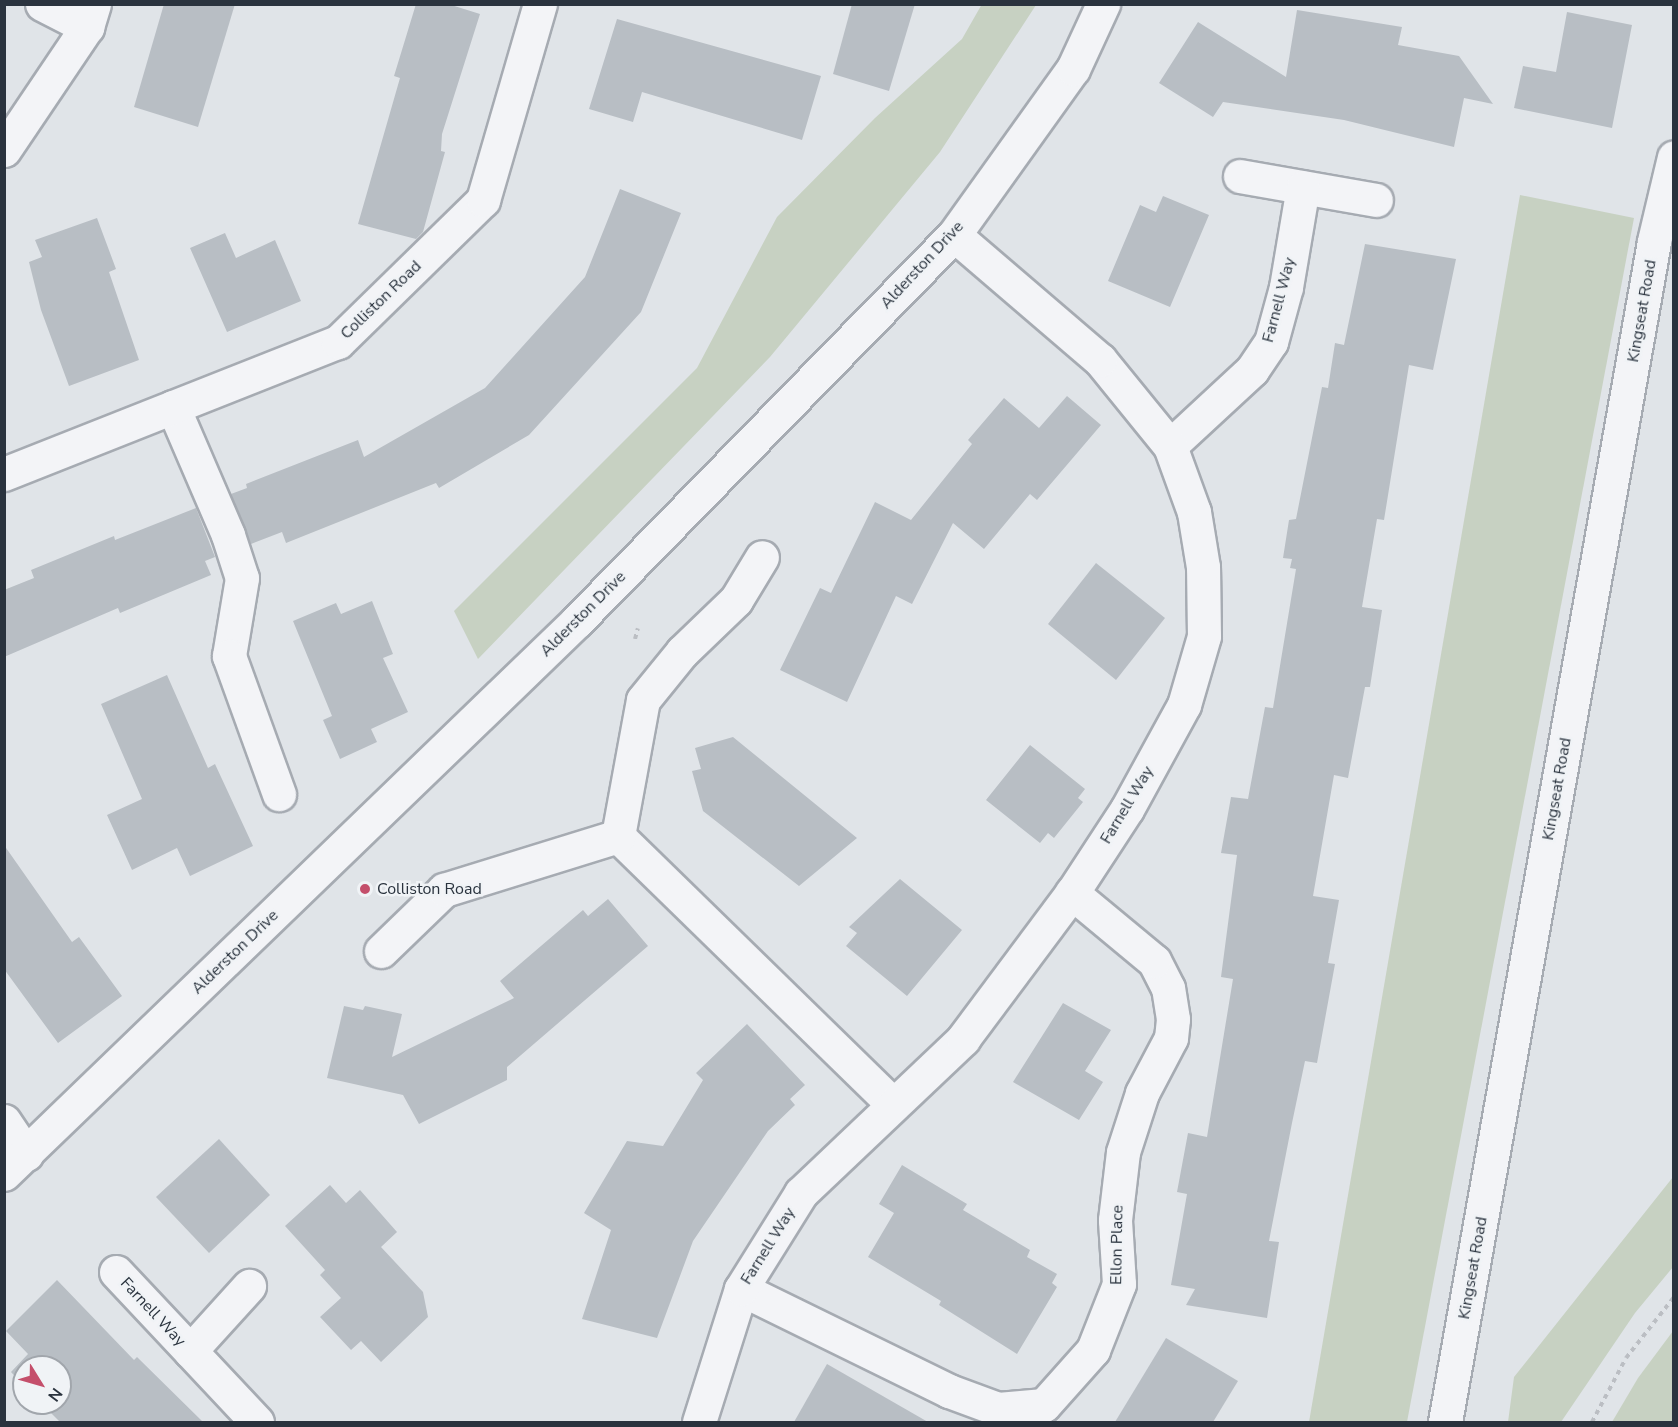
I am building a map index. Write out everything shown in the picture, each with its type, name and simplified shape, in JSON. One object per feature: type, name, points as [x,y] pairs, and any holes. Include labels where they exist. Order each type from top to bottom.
[{"type":"street","points":[[4,150],[91,16],[42,4]]},
{"type":"street","name":"Colliston Road","points":[[4,474],[338,342],[483,200],[540,4]]},
{"type":"street","name":"Alderston Drive","points":[[15,1164],[577,621],[954,235],[1074,69],[1103,4]]},
{"type":"street","name":"Kingseat Road","points":[[1445,1422],[1654,241],[1674,157]]},
{"type":"street","points":[[1240,176],[1376,200]]},
{"type":"street","name":"Farnell Way","points":[[1170,446],[1252,370],[1271,342],[1286,287],[1303,187]]},
{"type":"street","name":"Farnell Way","points":[[699,1422],[741,1289],[801,1193],[892,1103],[963,1039],[1072,893],[1127,809],[1184,705],[1204,636],[1203,567],[1194,512],[1170,446],[1100,360],[954,235]]},
{"type":"street","points":[[173,407],[228,535],[242,578],[229,656],[279,794]]},
{"type":"street","points":[[618,836],[643,700],[682,652],[735,600],[762,556]]},
{"type":"street","points":[[381,951],[444,890],[618,836]]},
{"type":"street","points":[[618,836],[892,1103]]},
{"type":"street","name":"Ellon Place","points":[[741,1289],[949,1392],[998,1409],[1044,1405],[1093,1350],[1119,1284],[1115,1220],[1123,1152],[1142,1093],[1170,1038],[1173,1019],[1168,988],[1154,960],[1072,893]]},
{"type":"street","points":[[4,1121],[15,1164]]},
{"type":"street","name":"Farnell Way","points":[[116,1272],[257,1422]]},
{"type":"street","name":"Farnell Way","points":[[190,1351],[249,1286]]},
{"type":"path","points":[[1592,1422],[1626,1358],[1674,1297]]},
{"type":"green space","points":[[982,4],[1036,5],[940,152],[770,357],[478,659],[454,611],[697,368],[777,217],[875,118],[962,39]]},
{"type":"green space","points":[[1520,195],[1634,218],[1407,1422],[1309,1422]]},
{"type":"green space","points":[[1673,1177],[1673,1267],[1635,1313],[1561,1422],[1508,1422],[1514,1377]]},
{"type":"green space","points":[[1673,1331],[1673,1422],[1612,1422],[1638,1378]]},
{"type":"building","points":[[164,4],[235,4],[198,127],[134,107]]},
{"type":"building","points":[[416,4],[448,4],[480,14],[442,134],[441,151],[445,152],[423,232],[416,239],[358,224],[400,78],[394,76]]},
{"type":"building","points":[[852,4],[915,4],[889,91],[833,74]]},
{"type":"building","points":[[1297,10],[1402,27],[1398,45],[1459,56],[1493,104],[1464,98],[1454,147],[1344,120],[1223,102],[1213,117],[1159,83],[1198,22],[1286,77]]},
{"type":"building","points":[[1567,12],[1632,25],[1612,128],[1514,108],[1523,66],[1556,72]]},
{"type":"building","points":[[617,19],[821,76],[802,140],[642,92],[633,122],[589,109]]},
{"type":"building","points":[[620,189],[681,213],[641,312],[529,435],[439,488],[436,483],[286,543],[282,532],[251,544],[231,494],[247,488],[246,484],[358,440],[364,457],[485,388],[585,277]]},
{"type":"building","points":[[1163,196],[1209,215],[1170,307],[1108,281],[1140,205],[1156,212]]},
{"type":"building","points":[[97,218],[116,269],[109,272],[139,360],[69,386],[41,310],[29,262],[42,257],[35,240]]},
{"type":"building","points":[[225,233],[236,258],[275,240],[301,301],[227,332],[190,248]]},
{"type":"building","points":[[1365,244],[1456,259],[1433,370],[1409,365],[1384,520],[1377,519],[1362,607],[1382,610],[1370,687],[1365,687],[1348,778],[1334,775],[1313,896],[1339,900],[1328,963],[1335,964],[1317,1063],[1305,1061],[1269,1241],[1279,1242],[1267,1318],[1186,1305],[1195,1289],[1171,1285],[1187,1194],[1177,1192],[1188,1133],[1207,1137],[1233,979],[1221,977],[1237,855],[1221,853],[1231,797],[1248,799],[1265,707],[1273,708],[1296,569],[1290,568],[1292,559],[1283,558],[1289,520],[1296,519],[1322,387],[1328,388],[1335,343],[1344,345]]},
{"type":"building","points":[[1067,396],[1101,425],[1037,500],[1030,494],[984,549],[953,523],[912,604],[896,596],[847,702],[780,670],[820,588],[831,593],[875,502],[911,520],[972,444],[968,440],[1004,398],[1039,428]]},
{"type":"building","points":[[196,508],[215,557],[205,561],[211,575],[120,613],[118,608],[4,657],[4,590],[34,578],[31,570],[114,536],[115,540]]},
{"type":"building","points":[[1096,563],[1165,618],[1116,680],[1048,624]]},
{"type":"building","points":[[372,601],[393,654],[383,658],[408,712],[371,729],[377,742],[340,759],[323,720],[332,716],[293,621],[336,603],[341,614]]},
{"type":"building","points":[[167,675],[208,768],[215,764],[253,846],[190,876],[177,848],[132,870],[107,815],[142,799],[101,704]]},
{"type":"building","points":[[733,737],[857,838],[799,886],[703,811],[692,771],[701,769],[695,748]]},
{"type":"building","points":[[1030,745],[1085,789],[1078,798],[1083,802],[1054,838],[1048,833],[1040,843],[986,800]]},
{"type":"building","points":[[4,845],[72,942],[79,937],[122,996],[58,1043],[4,969]]},
{"type":"building","points":[[900,879],[962,930],[907,996],[846,946],[857,933],[849,927]]},
{"type":"building","points":[[608,899],[648,946],[507,1067],[507,1080],[419,1124],[403,1095],[327,1078],[344,1006],[363,1010],[365,1006],[402,1014],[392,1057],[514,998],[500,981],[583,910],[588,916]]},
{"type":"building","points":[[1063,1003],[1111,1030],[1085,1071],[1103,1082],[1079,1120],[1013,1082]]},
{"type":"building","points":[[747,1024],[805,1085],[790,1099],[795,1105],[768,1131],[693,1241],[657,1338],[582,1319],[611,1230],[584,1213],[627,1141],[663,1146],[703,1080],[696,1073]]},
{"type":"building","points":[[219,1139],[270,1195],[209,1253],[156,1197]]},
{"type":"building","points":[[902,1165],[967,1204],[963,1210],[1030,1250],[1027,1257],[1057,1274],[1052,1283],[1057,1287],[1017,1354],[939,1305],[941,1301],[868,1257],[894,1213],[879,1204]]},
{"type":"building","points":[[330,1185],[346,1203],[360,1190],[397,1232],[381,1247],[423,1292],[428,1317],[381,1362],[361,1341],[351,1350],[320,1317],[341,1298],[320,1275],[325,1270],[285,1226]]},
{"type":"building","points":[[57,1280],[134,1360],[137,1357],[203,1422],[60,1422],[53,1415],[72,1415],[72,1355],[27,1355],[6,1331]]},
{"type":"building","points":[[1166,1338],[1238,1381],[1213,1422],[1115,1422]]},
{"type":"building","points":[[827,1364],[928,1422],[794,1422]]},
{"type":"place","name":"Colliston Road","points":[[365,889]]}]
